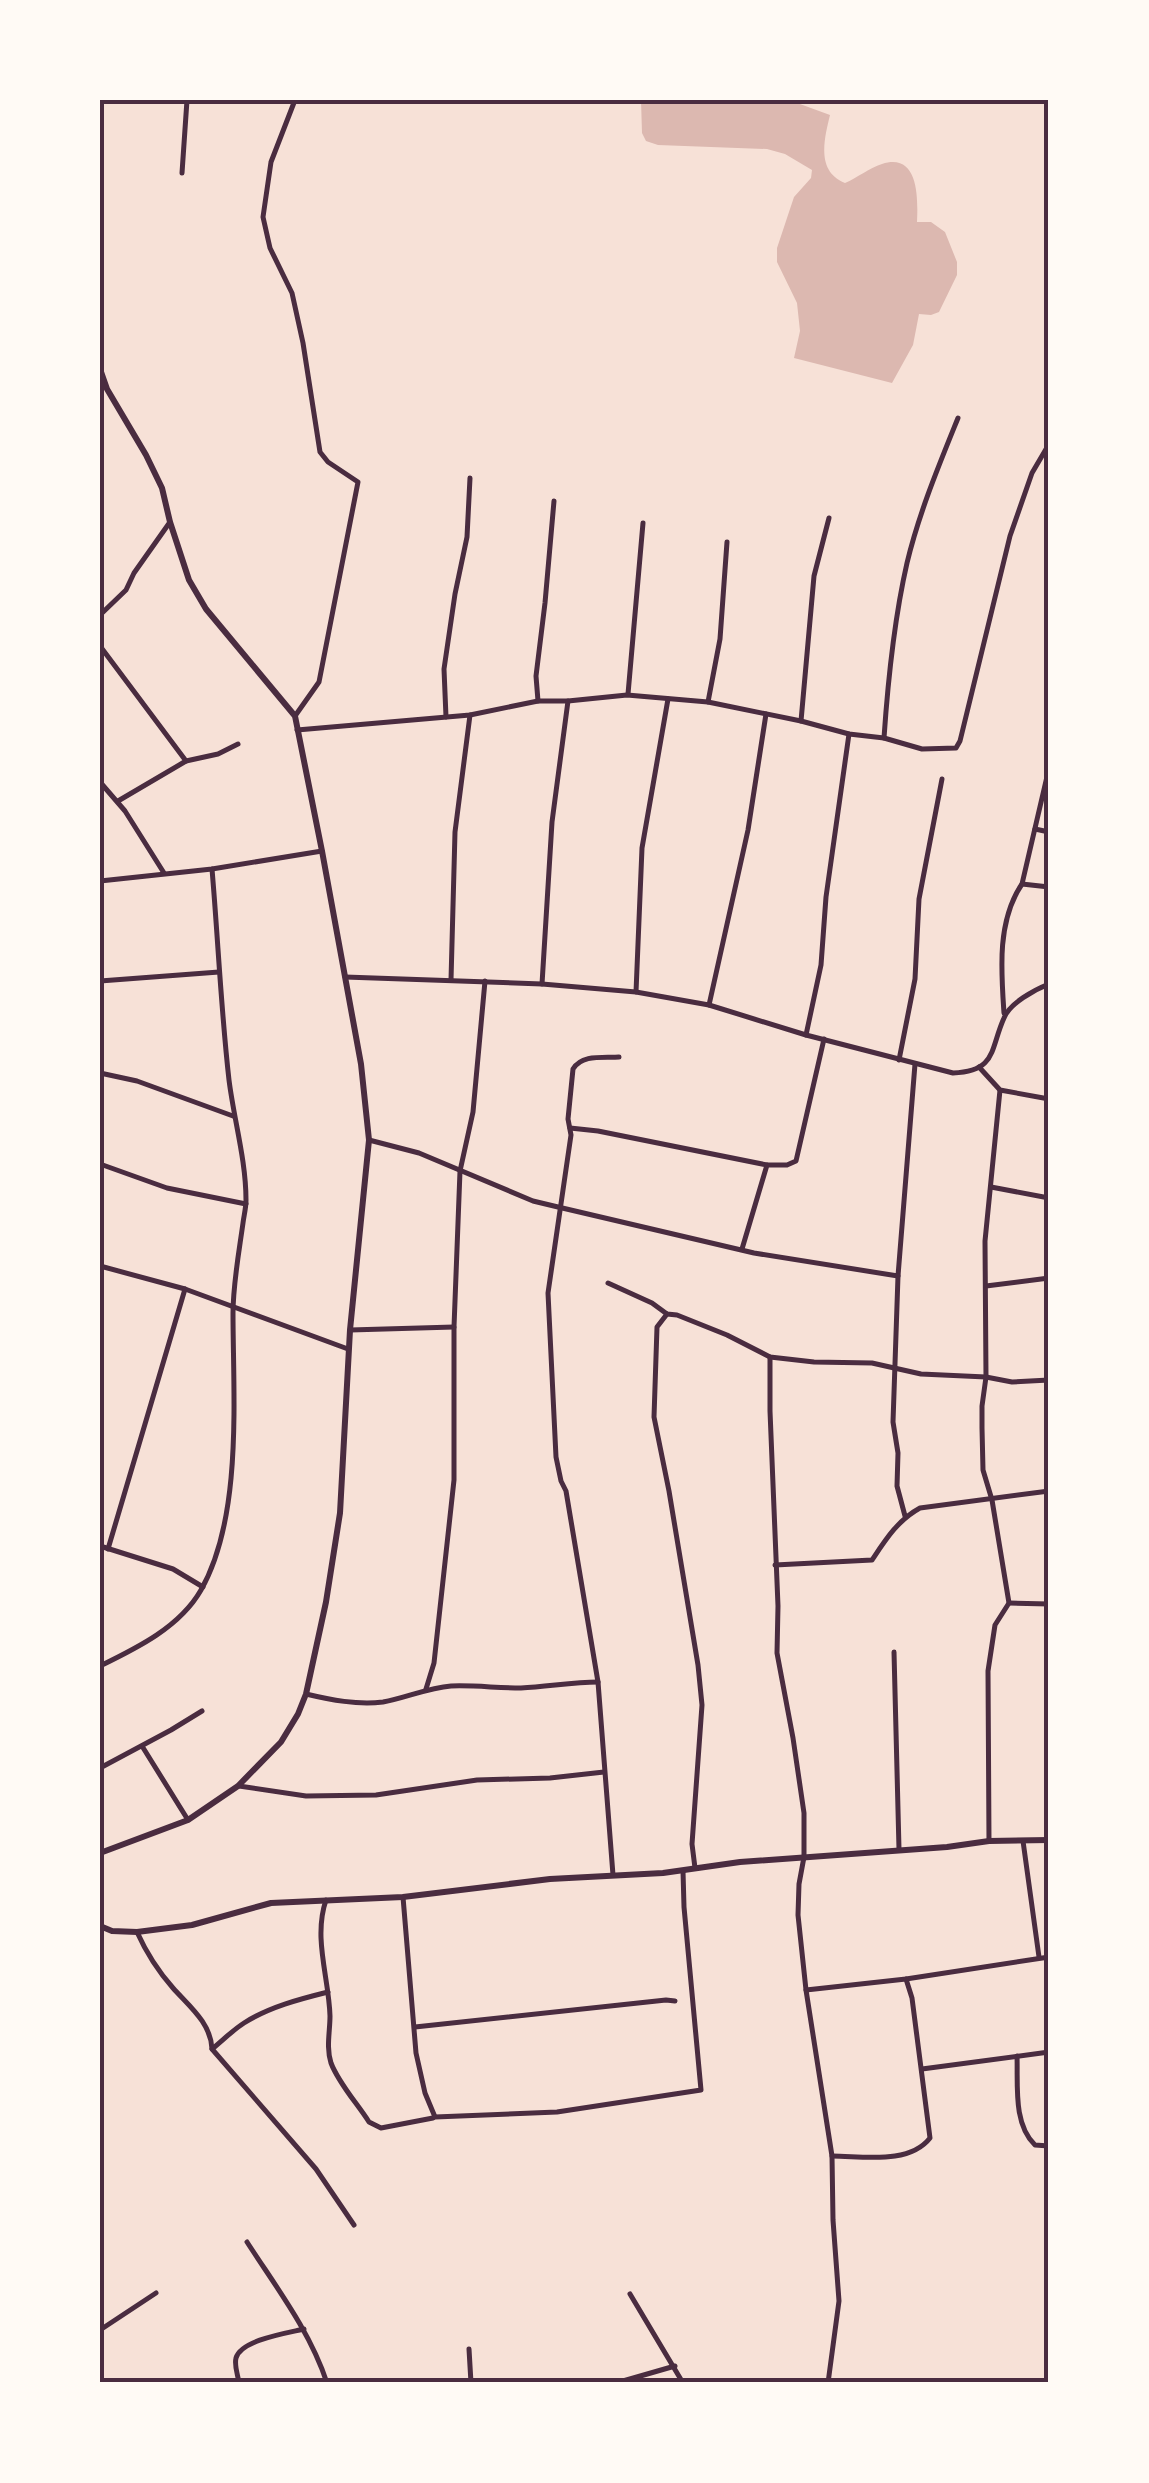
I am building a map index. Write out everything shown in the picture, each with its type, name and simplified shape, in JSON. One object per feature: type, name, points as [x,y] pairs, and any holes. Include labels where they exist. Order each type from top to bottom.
[{"type":"street","points":[[182,173],[187,100]]},
{"type":"street","points":[[294,716],[319,682],[358,482],[320,452],[292,293],[270,248],[263,217],[270,162],[295,100]]},
{"type":"street","points":[[100,369],[107,389],[162,488],[189,580],[206,610],[294,716],[362,1064],[369,1140],[350,1330],[340,1513],[306,1694],[281,1742],[238,1786],[188,1820],[100,1853]]},
{"type":"street","points":[[884,738],[890,659],[908,563],[929,488],[958,418]]},
{"type":"street","points":[[297,730],[470,715],[538,701],[628,695],[708,702],[922,748],[956,748],[1010,536],[1032,473],[1049,444]]},
{"type":"street","points":[[446,716],[444,668],[466,537],[470,478]]},
{"type":"street","points":[[538,701],[536,676],[554,501]]},
{"type":"street","points":[[800,721],[814,576],[830,518]]},
{"type":"street","points":[[100,615],[126,590],[170,522]]},
{"type":"street","points":[[628,695],[644,523]]},
{"type":"street","points":[[708,702],[720,639],[727,542]]},
{"type":"street","points":[[100,646],[186,761]]},
{"type":"street","points":[[636,992],[642,848],[668,699]]},
{"type":"street","points":[[542,984],[552,822],[568,701]]},
{"type":"street","points":[[708,1005],[748,830],[766,714]]},
{"type":"street","points":[[451,980],[455,832],[470,715]]},
{"type":"street","points":[[806,1035],[821,965],[826,897],[849,734]]},
{"type":"street","points":[[118,801],[186,761],[218,754],[238,744]]},
{"type":"street","points":[[345,977],[485,981],[636,992],[708,1005],[953,1074],[970,1071],[992,1054],[1004,1014],[1000,963],[1007,924],[1022,884],[1049,768]]},
{"type":"street","points":[[898,1060],[915,978],[919,900],[942,780]]},
{"type":"street","points":[[100,782],[118,801],[165,874]]},
{"type":"street","points":[[1036,829],[1049,832]]},
{"type":"street","points":[[100,881],[212,869],[322,851]]},
{"type":"street","points":[[100,1666],[132,1651],[177,1619],[203,1586],[229,1504],[233,1308],[246,1204],[219,972],[212,869]]},
{"type":"street","points":[[1022,884],[1049,887]]},
{"type":"street","points":[[100,980],[219,972]]},
{"type":"street","points":[[426,1689],[434,1663],[454,1480],[460,1171],[473,1112],[485,981]]},
{"type":"street","points":[[1004,1014],[1049,984]]},
{"type":"street","points":[[570,1128],[787,1166],[796,1161],[824,1040]]},
{"type":"street","points":[[614,1875],[598,1682],[566,1491],[556,1457],[548,1293],[570,1128],[572,1077],[577,1062],[584,1059],[619,1057]]},
{"type":"street","points":[[906,1516],[897,1486],[894,1368],[915,1064]]},
{"type":"street","points":[[980,1067],[1000,1090],[1049,1099]]},
{"type":"street","points":[[100,1072],[234,1116]]},
{"type":"street","points":[[989,1841],[988,1670],[995,1625],[1009,1603],[992,1500],[983,1470],[984,1242],[1000,1090]]},
{"type":"street","points":[[369,1140],[418,1153],[558,1208],[742,1250],[898,1276]]},
{"type":"street","points":[[100,1164],[167,1188],[246,1204]]},
{"type":"street","points":[[742,1250],[767,1165]]},
{"type":"street","points":[[991,1187],[1049,1198]]},
{"type":"street","points":[[100,1266],[185,1289],[350,1349]]},
{"type":"street","points":[[986,1286],[1049,1278]]},
{"type":"street","points":[[608,1282],[667,1314],[727,1335],[770,1357],[872,1363],[921,1374],[1012,1382],[1049,1380]]},
{"type":"street","points":[[185,1289],[104,1547],[172,1569],[203,1586]]},
{"type":"street","points":[[667,1314],[656,1327],[654,1417],[694,1633],[702,1705],[692,1844],[696,1868]]},
{"type":"street","points":[[350,1330],[454,1326]]},
{"type":"street","points":[[770,1357],[777,1653],[804,1813],[798,1915],[832,2156],[839,2302],[828,2383]]},
{"type":"street","points":[[775,1565],[872,1560],[890,1532],[920,1508],[1049,1490]]},
{"type":"street","points":[[1009,1603],[1049,1604]]},
{"type":"street","points":[[894,1652],[899,1849]]},
{"type":"street","points":[[306,1694],[366,1703],[453,1686],[528,1688],[598,1682]]},
{"type":"street","points":[[100,1768],[202,1711]]},
{"type":"street","points":[[141,1746],[188,1820]]},
{"type":"street","points":[[238,1786],[306,1796],[376,1796],[477,1780],[604,1772]]},
{"type":"street","points":[[100,1926],[112,1931],[137,1932],[208,1922],[262,1905],[402,1897],[550,1878],[683,1870],[989,1841],[1049,1840]]},
{"type":"street","points":[[1024,1841],[1038,1958]]},
{"type":"street","points":[[326,1900],[321,1924],[328,1992],[328,2049],[332,2064],[369,2122],[381,2128],[435,2117],[557,2112],[701,2090],[683,1870]]},
{"type":"street","points":[[402,1897],[419,2070],[435,2117]]},
{"type":"street","points":[[137,1932],[152,1961],[201,2020],[212,2038],[212,2049],[316,2169],[354,2226]]},
{"type":"street","points":[[806,1990],[1049,1957]]},
{"type":"street","points":[[832,2156],[908,2154],[930,2138],[912,1998],[906,1979]]},
{"type":"street","points":[[212,2049],[256,2017],[290,2002],[328,1992]]},
{"type":"street","points":[[414,2027],[675,2001]]},
{"type":"street","points":[[922,2068],[1049,2052]]},
{"type":"street","points":[[1017,2056],[1022,2124],[1036,2145],[1049,2146]]},
{"type":"street","points":[[247,2242],[304,2329],[327,2383]]},
{"type":"street","points":[[100,2330],[156,2293]]},
{"type":"street","points":[[630,2294],[683,2383]]},
{"type":"street","points":[[239,2383],[235,2364],[242,2348],[304,2329]]},
{"type":"street","points":[[469,2349],[471,2383]]},
{"type":"street","points":[[616,2383],[674,2366]]},
{"type":"shaded area","points":[[641,100],[789,100],[830,115],[824,154],[836,178],[845,183],[877,166],[894,162],[910,171],[916,190],[917,222],[931,222],[945,232],[957,262],[957,275],[939,312],[919,314],[913,345],[892,383],[794,358],[800,331],[797,303],[777,262],[777,248],[794,197],[811,178],[812,170],[785,154],[767,149],[658,145],[646,141],[642,133]]}]
